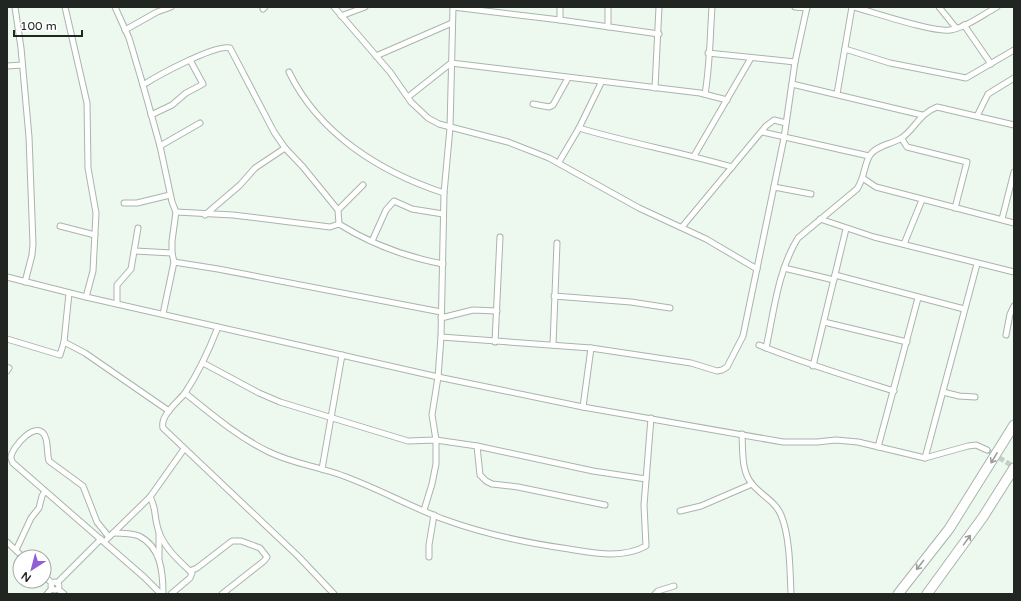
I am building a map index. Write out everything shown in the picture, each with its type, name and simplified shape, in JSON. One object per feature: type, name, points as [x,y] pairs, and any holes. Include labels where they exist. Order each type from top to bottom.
[{"type":"highway","points":[[898,594],[949,529],[1014,425]]},
{"type":"highway","points":[[927,594],[983,517],[1014,468]]},
{"type":"street","points":[[15,7],[29,137],[33,244],[32,255],[25,282]]},
{"type":"street","points":[[65,7],[87,103],[88,162],[96,212],[93,270],[86,297]]},
{"type":"street","points":[[115,7],[125,30],[143,85],[160,146],[170,195],[176,212],[172,253],[174,262],[163,314]]},
{"type":"street","points":[[125,30],[157,12],[171,7]]},
{"type":"street","points":[[334,7],[423,114],[439,124],[508,142],[559,162],[639,208],[682,227],[757,269]]},
{"type":"street","points":[[341,16],[365,7]]},
{"type":"street","points":[[424,510],[436,464],[436,440],[432,410],[438,377],[441,337],[443,214],[449,153],[450,63],[453,7],[658,34]]},
{"type":"street","points":[[508,14],[509,7]]},
{"type":"street","points":[[560,7],[560,20]]},
{"type":"street","points":[[608,7],[608,27]]},
{"type":"street","points":[[655,88],[659,7]]},
{"type":"street","points":[[705,94],[710,70],[708,53],[712,7]]},
{"type":"street","points":[[441,337],[591,348],[682,361],[708,369],[722,370],[733,357],[743,336],[784,138],[795,62],[807,8],[795,7]]},
{"type":"street","points":[[837,94],[853,7],[939,30],[956,28],[964,25],[997,7]]},
{"type":"street","points":[[939,7],[956,28]]},
{"type":"street","points":[[376,56],[452,24]]},
{"type":"street","points":[[964,25],[991,64]]},
{"type":"street","points":[[143,85],[174,66],[226,47],[232,50],[274,132],[285,148],[303,167],[338,210],[339,224]]},
{"type":"street","points":[[845,49],[883,61],[966,78],[1014,50]]},
{"type":"street","points":[[708,53],[795,62]]},
{"type":"street","points":[[694,156],[751,58]]},
{"type":"street","points":[[151,115],[172,105],[186,94],[203,84],[190,60]]},
{"type":"street","points":[[408,97],[450,63],[507,68],[601,83],[705,94],[727,100]]},
{"type":"street","points":[[7,66],[22,65]]},
{"type":"street","points":[[289,72],[304,97],[330,127],[360,153],[403,178],[444,193]]},
{"type":"street","points":[[533,104],[549,107],[553,106],[568,78]]},
{"type":"street","points":[[977,116],[988,94],[1014,78]]},
{"type":"street","points":[[559,162],[579,128],[601,83]]},
{"type":"street","points":[[792,84],[922,115]]},
{"type":"street","points":[[766,348],[784,268],[798,238],[857,189],[864,179],[869,156],[873,151],[902,139],[922,115],[937,107],[1014,125]]},
{"type":"street","points":[[682,227],[762,132],[774,120],[786,123]]},
{"type":"street","points":[[160,146],[200,123]]},
{"type":"street","points":[[579,128],[694,156],[732,167]]},
{"type":"street","points":[[762,132],[869,156]]},
{"type":"street","points":[[902,139],[907,147],[967,162],[955,208]]},
{"type":"street","points":[[205,214],[240,185],[255,168],[285,148]]},
{"type":"street","points":[[1002,220],[1014,172]]},
{"type":"street","points":[[864,179],[876,187],[1014,223]]},
{"type":"street","points":[[338,210],[363,185]]},
{"type":"street","points":[[774,187],[811,194]]},
{"type":"street","points":[[124,203],[137,203],[170,195]]},
{"type":"street","points":[[904,244],[922,200]]},
{"type":"street","points":[[372,241],[386,210],[394,201],[412,209],[443,214]]},
{"type":"street","points":[[176,212],[233,216],[330,227],[339,224]]},
{"type":"street","points":[[820,219],[846,229],[977,264],[1014,272]]},
{"type":"street","points":[[339,224],[360,237],[416,259],[443,264]]},
{"type":"street","points":[[60,226],[95,235]]},
{"type":"street","points":[[117,304],[117,285],[131,269],[136,251],[138,228]]},
{"type":"street","points":[[813,366],[846,229]]},
{"type":"street","points":[[495,342],[500,237]]},
{"type":"street","points":[[553,345],[557,243]]},
{"type":"street","points":[[136,251],[172,253]]},
{"type":"street","points":[[174,262],[218,269],[441,312]]},
{"type":"street","points":[[925,458],[977,264]]},
{"type":"street","points":[[784,268],[834,277],[964,309]]},
{"type":"street","points":[[7,277],[86,297],[438,377],[583,407],[783,442],[817,442],[836,440],[858,442],[925,458],[968,446],[976,445],[987,450]]},
{"type":"street","points":[[7,339],[57,355],[61,354],[64,342],[69,293]]},
{"type":"street","points":[[554,296],[631,302],[670,308]]},
{"type":"street","points":[[878,447],[918,298]]},
{"type":"street","points":[[1006,335],[1010,314],[1014,306]]},
{"type":"street","points":[[441,318],[473,310],[497,311]]},
{"type":"street","points":[[824,322],[907,342]]},
{"type":"street","points":[[218,327],[203,363],[185,393],[169,411],[163,423],[163,428],[299,557],[334,594]]},
{"type":"street","points":[[64,342],[85,353],[169,411]]},
{"type":"street","points":[[759,345],[813,366],[894,391]]},
{"type":"street","points":[[583,407],[591,348]]},
{"type":"street","points":[[322,469],[342,355]]},
{"type":"street","points":[[203,363],[259,394],[280,402],[408,441],[436,440],[477,446],[593,471],[646,479]]},
{"type":"street","points":[[943,392],[959,396],[975,397]]},
{"type":"street","points":[[185,393],[231,430],[250,442],[295,463],[334,472],[434,515],[483,532],[528,543],[603,554],[619,554],[639,550],[646,546],[646,479],[652,418]]},
{"type":"street","points":[[109,537],[97,522],[82,486],[49,461],[46,438],[42,433],[36,430],[30,431],[12,453],[10,458],[13,463],[162,594]]},
{"type":"street","points":[[742,434],[746,474],[752,484],[774,503],[782,517],[788,552],[791,594]]},
{"type":"street","points":[[477,446],[480,474],[486,481],[492,484],[518,487],[604,505]]},
{"type":"street","points":[[46,594],[102,540],[109,537],[150,497],[184,449]]},
{"type":"street","points":[[680,511],[701,506],[752,484]]},
{"type":"street","points":[[16,549],[31,518],[39,508],[45,491]]},
{"type":"street","points":[[150,497],[156,510],[156,524],[171,553],[192,573],[190,578],[171,594]]},
{"type":"street","points":[[429,557],[434,515]]},
{"type":"street","points":[[159,531],[159,560]]},
{"type":"street","points":[[114,532],[138,536],[151,545],[159,560],[163,575],[162,594]]},
{"type":"street","points":[[190,571],[197,568],[232,541],[242,541],[260,548],[266,554],[267,558],[222,594]]},
{"type":"street","points":[[7,542],[15,549]]},
{"type":"street","points":[[52,583],[64,594]]},
{"type":"street","points":[[656,594],[658,591],[674,586]]},
{"type":"tunnel","points":[[987,450],[1014,467]]}]
